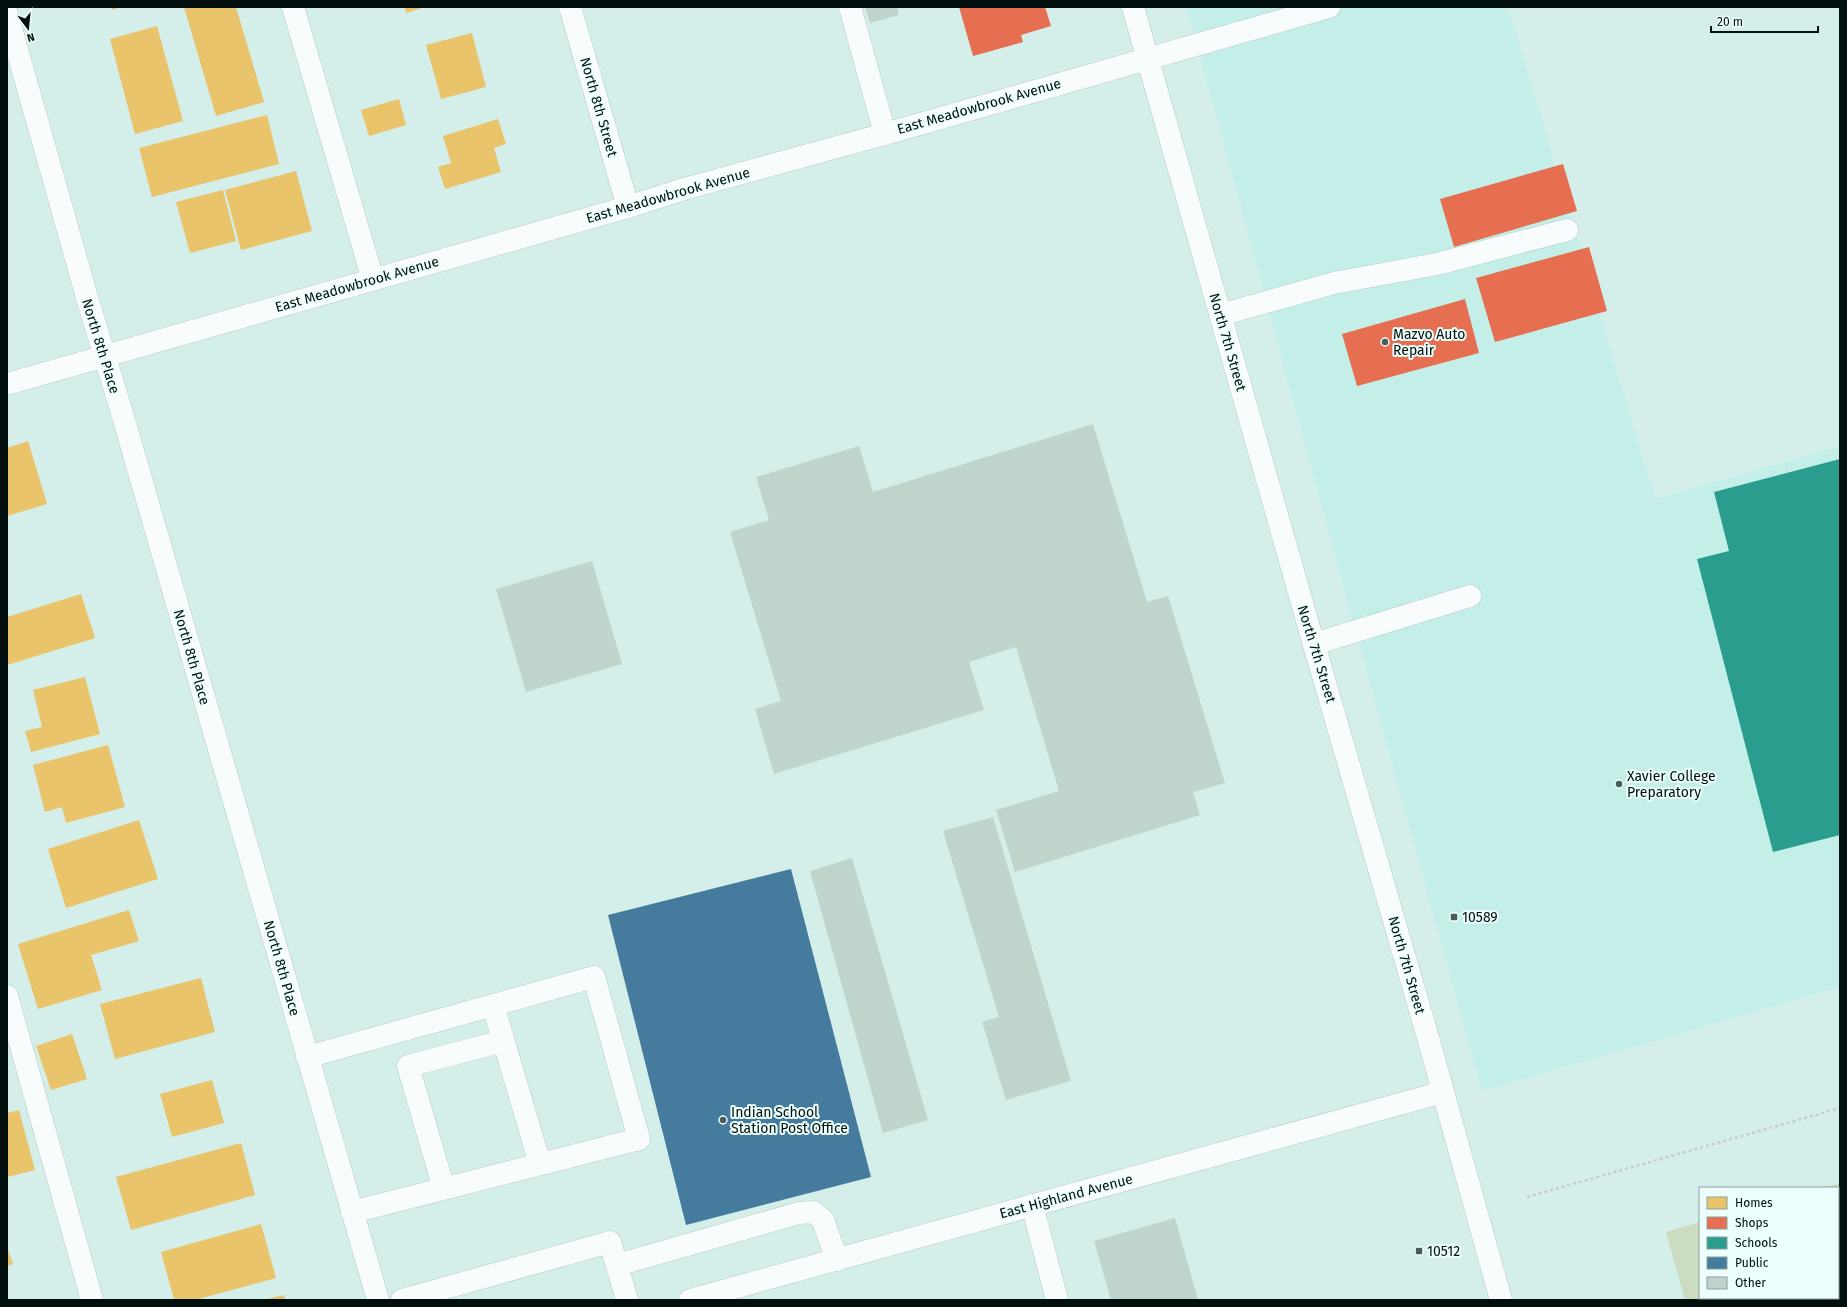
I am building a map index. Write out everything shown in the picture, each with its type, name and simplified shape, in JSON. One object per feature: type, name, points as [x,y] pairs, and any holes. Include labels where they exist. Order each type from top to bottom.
[{"type":"street","points":[[293,7],[373,280]]},
{"type":"street","name":"North 8th Street","points":[[570,7],[628,207]]},
{"type":"street","points":[[850,7],[885,134]]},
{"type":"street","name":"North 7th Street","points":[[1133,7],[1314,644],[1359,796],[1501,1300]]},
{"type":"street","name":"East Meadowbrook Avenue","points":[[7,384],[628,207],[684,189],[885,134],[1329,7]]},
{"type":"street","name":"North 8th Place","points":[[7,14],[104,356],[378,1300]]},
{"type":"street","points":[[1220,315],[1334,284],[1437,264],[1567,230]]},
{"type":"street","points":[[1314,644],[1470,596]]},
{"type":"street","points":[[307,1057],[594,978],[639,1138],[352,1212]]},
{"type":"street","points":[[7,996],[92,1300]]},
{"type":"street","points":[[492,1005],[540,1164]]},
{"type":"street","points":[[444,1189],[408,1066],[503,1041]]},
{"type":"street","name":"East Highland Avenue","points":[[690,1300],[1443,1092]]},
{"type":"street","points":[[1032,1205],[1057,1300]]},
{"type":"street","points":[[617,1265],[799,1213],[813,1212],[823,1220],[837,1260]]},
{"type":"street","points":[[402,1300],[610,1242],[627,1300]]},
{"type":"path","points":[[1528,1197],[1840,1108]]},
{"type":"shaded area","points":[[1187,7],[1508,7],[1655,499],[1840,446],[1840,987],[1482,1091]]},
{"type":"green space","points":[[1840,1183],[1840,1300],[1685,1300],[1666,1232],[1699,1222],[1699,1299],[1839,1299],[1839,1187],[1825,1187]]},
{"type":"building: Homes","points":[[111,7],[122,7],[112,10]]},
{"type":"building: Homes","points":[[184,7],[236,7],[264,102],[216,116]]},
{"type":"building: Homes","points":[[405,7],[425,7],[406,13]]},
{"type":"building: Homes","points":[[157,26],[183,121],[135,134],[110,39]]},
{"type":"building: Homes","points":[[472,33],[486,87],[441,99],[426,45]]},
{"type":"building: Homes","points":[[399,99],[406,125],[369,136],[361,110]]},
{"type":"building: Homes","points":[[267,115],[279,164],[152,197],[139,148]]},
{"type":"building: Homes","points":[[498,119],[506,144],[494,148],[501,172],[445,189],[438,167],[451,163],[443,136]]},
{"type":"building: Homes","points":[[296,171],[312,231],[241,250],[225,190]]},
{"type":"building: Homes","points":[[223,190],[236,241],[190,253],[176,202]]},
{"type":"building: Homes","points":[[28,441],[47,504],[7,516],[7,448]]},
{"type":"building: Homes","points":[[81,594],[95,638],[7,665],[7,617]]},
{"type":"building: Homes","points":[[85,677],[100,734],[31,752],[25,731],[42,727],[33,690]]},
{"type":"building: Homes","points":[[108,745],[125,807],[66,823],[62,807],[45,812],[33,765]]},
{"type":"building: Homes","points":[[139,820],[158,879],[66,908],[48,849]]},
{"type":"building: Homes","points":[[129,910],[139,941],[91,955],[102,990],[38,1009],[18,944]]},
{"type":"building: Homes","points":[[201,978],[215,1032],[115,1059],[100,1004]]},
{"type":"building: Homes","points":[[72,1034],[87,1079],[51,1090],[36,1046]]},
{"type":"building: Homes","points":[[212,1080],[224,1123],[172,1137],[160,1094]]},
{"type":"building: Homes","points":[[19,1110],[35,1170],[7,1177],[7,1113]]},
{"type":"building: Homes","points":[[241,1143],[255,1195],[131,1230],[116,1177]]},
{"type":"building: Homes","points":[[261,1224],[276,1278],[195,1300],[174,1300],[161,1252]]},
{"type":"building: Homes","points":[[7,1247],[13,1264],[7,1266]]},
{"type":"building: Homes","points":[[284,1295],[285,1300],[267,1300],[267,1299]]},
{"type":"building: Shops","points":[[959,7],[1045,7],[1051,26],[1021,35],[1023,42],[973,56]]},
{"type":"building: Shops","points":[[1563,164],[1577,211],[1454,247],[1440,199]]},
{"type":"building: Shops","points":[[1589,247],[1607,311],[1495,342],[1476,278]]},
{"type":"building: Shops","points":[[1465,299],[1479,353],[1357,386],[1342,334]]},
{"type":"building: Schools","points":[[1840,459],[1840,835],[1773,852],[1697,559],[1729,551],[1714,492]]},
{"type":"building: Public","points":[[791,869],[871,1177],[686,1225],[608,915]]},
{"type":"building: Other","points":[[865,7],[897,7],[899,15],[870,23]]},
{"type":"building: Other","points":[[1093,424],[1147,602],[1168,596],[1225,783],[1193,792],[1200,815],[1015,872],[996,810],[1059,791],[1016,647],[969,662],[984,710],[774,774],[755,709],[781,701],[730,532],[769,520],[756,477],[859,446],[873,492]]},
{"type":"building: Other","points":[[592,561],[622,664],[526,692],[496,589]]},
{"type":"building: Other","points":[[993,817],[1071,1081],[1006,1100],[982,1022],[999,1017],[943,831]]},
{"type":"building: Other","points":[[852,858],[928,1120],[883,1133],[810,871]]},
{"type":"building: Other","points":[[1175,1218],[1198,1300],[1111,1300],[1094,1241]]},
{"type":"place","name":"Mazvo Auto Repair","points":[[1385,342]]},
{"type":"place","name":"Xavier College Preparatory","points":[[1619,784]]},
{"type":"place","name":"10589","points":[[1454,917]]},
{"type":"place","name":"Indian School Station Post Office","points":[[723,1120]]},
{"type":"place","name":"10512","points":[[1419,1251]]}]
